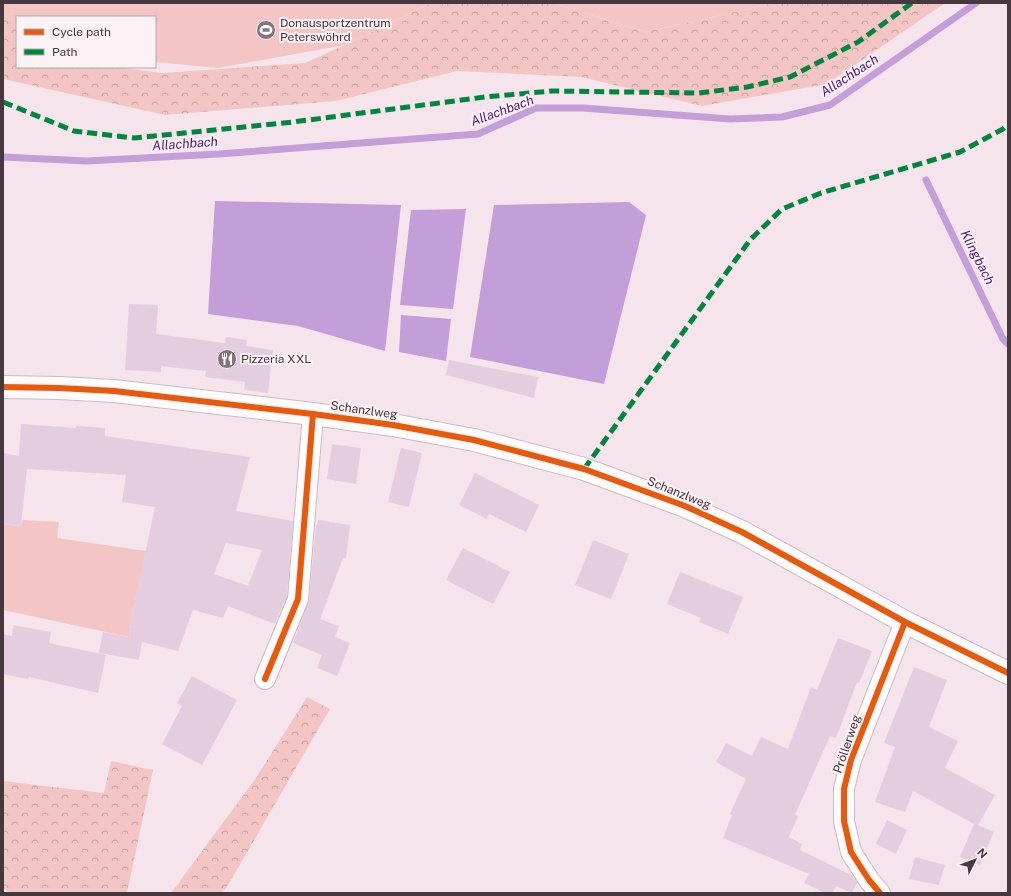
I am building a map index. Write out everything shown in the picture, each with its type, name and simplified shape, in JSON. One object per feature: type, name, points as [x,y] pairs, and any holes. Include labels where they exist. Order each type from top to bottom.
[{"type":"street","name":"Schanzlweg","points":[[3,387],[114,391],[313,414],[393,425],[474,440],[584,469],[685,506],[742,532],[905,622],[1008,673]]},
{"type":"street","name":"Schanzlweg","points":[[265,679],[298,599],[313,414]]},
{"type":"street","name":"Pröllerweg","points":[[880,893],[868,880],[851,852],[844,821],[844,789],[851,760],[905,622]]},
{"type":"green space","name":"Donausportzentrum Peterswöhrd","points":[[3,3],[431,3],[345,45],[218,68],[156,62],[156,16],[16,16],[16,46],[3,42]]},
{"type":"green space","points":[[431,3],[552,3],[646,32],[774,3],[945,3],[827,84],[702,106],[581,77],[457,71],[336,101],[165,115],[3,79],[3,11],[16,25],[16,68],[123,68],[163,73],[305,63]]},
{"type":"green space","points":[[552,3],[774,3],[646,32]]},
{"type":"green space","points":[[22,520],[59,522],[57,538],[146,551],[132,615],[129,637],[3,610],[3,524],[21,526]]},
{"type":"green space","points":[[307,697],[330,709],[228,885],[222,893],[171,893],[256,778]]},
{"type":"green space","points":[[111,761],[153,770],[127,893],[11,893],[3,888],[3,781],[104,793]]},
{"type":"shaded area","points":[[215,201],[401,205],[385,351],[298,326],[208,314]]},
{"type":"shaded area","points":[[629,202],[646,215],[604,384],[470,357],[494,205]]},
{"type":"shaded area","points":[[466,209],[453,309],[400,305],[411,210]]},
{"type":"shaded area","points":[[401,315],[451,319],[446,361],[399,352]]},
{"type":"building","points":[[129,304],[158,305],[156,334],[225,343],[226,337],[247,340],[246,346],[273,350],[268,393],[244,390],[245,382],[205,377],[206,371],[161,366],[161,372],[125,370]]},
{"type":"building","points":[[449,360],[538,377],[534,398],[446,375]]},
{"type":"building","points":[[21,424],[76,428],[76,426],[105,428],[105,436],[250,457],[236,511],[293,521],[287,596],[275,624],[228,606],[223,618],[193,610],[178,651],[142,642],[139,660],[99,653],[103,632],[129,637],[132,615],[155,507],[122,502],[126,475],[27,469],[21,526],[3,524],[3,453],[19,456]],"holes":[[[226,543],[262,550],[248,586],[214,574]]]},
{"type":"building","points":[[332,444],[361,448],[356,484],[327,479]]},
{"type":"building","points":[[401,448],[422,453],[409,507],[388,502]]},
{"type":"building","points":[[475,473],[539,505],[526,532],[489,514],[487,519],[459,505]]},
{"type":"building","points":[[318,520],[350,525],[346,558],[343,558],[320,619],[339,626],[335,637],[350,643],[337,676],[317,668],[322,655],[293,643],[309,600],[316,525]]},
{"type":"building","points":[[593,540],[629,554],[611,599],[575,585]]},
{"type":"building","points":[[463,548],[510,572],[493,604],[446,580]]},
{"type":"building","points":[[680,572],[743,597],[728,634],[699,622],[701,618],[667,604]]},
{"type":"building","points":[[13,625],[51,632],[49,643],[106,655],[98,693],[29,677],[28,679],[3,674],[3,634],[12,636]]},
{"type":"building","points":[[838,638],[872,651],[859,683],[857,682],[836,738],[830,736],[795,815],[798,816],[789,837],[802,844],[800,850],[853,876],[857,882],[852,893],[836,886],[832,893],[825,893],[804,883],[809,874],[723,838],[732,815],[730,814],[746,779],[716,762],[726,743],[752,756],[761,737],[788,749],[811,687],[817,690]]},
{"type":"building","points":[[914,667],[947,680],[929,727],[958,741],[945,768],[995,795],[978,825],[994,832],[980,865],[960,857],[974,824],[913,791],[905,812],[875,802],[895,747],[884,743]]},
{"type":"building","points":[[192,676],[237,700],[202,765],[162,744],[182,706],[177,703]]},
{"type":"building","points":[[887,820],[907,830],[896,854],[876,844]]},
{"type":"building","points":[[915,857],[945,865],[939,885],[909,879]]},
{"type":"waterway","name":"Allachbach","points":[[3,157],[86,161],[219,154],[478,134],[536,108],[583,108],[730,119],[782,117],[830,105],[976,3]]},
{"type":"waterway","name":"Klingbach","points":[[926,180],[1003,339],[1008,344]]},
{"type":"marked path","points":[[3,102],[74,131],[134,138],[293,122],[485,97],[552,91],[699,93],[747,87],[790,77],[858,42],[912,3]]},
{"type":"marked path","points":[[584,469],[750,240],[782,209],[821,193],[960,152],[1008,125]]},
{"type":"cycle path","points":[[3,387],[114,391],[313,414],[393,425],[474,440],[584,469],[685,506],[742,532],[905,622],[1008,673]]},
{"type":"cycle path","points":[[265,679],[298,599],[313,414]]},
{"type":"cycle path","points":[[880,893],[869,880],[851,852],[844,821],[844,789],[851,760],[905,622]]},
{"type":"place","name":"Donausportzentrum Peterswöhrd","points":[[266,30]]},
{"type":"place","name":"Pizzeria XXL","points":[[227,359]]}]
